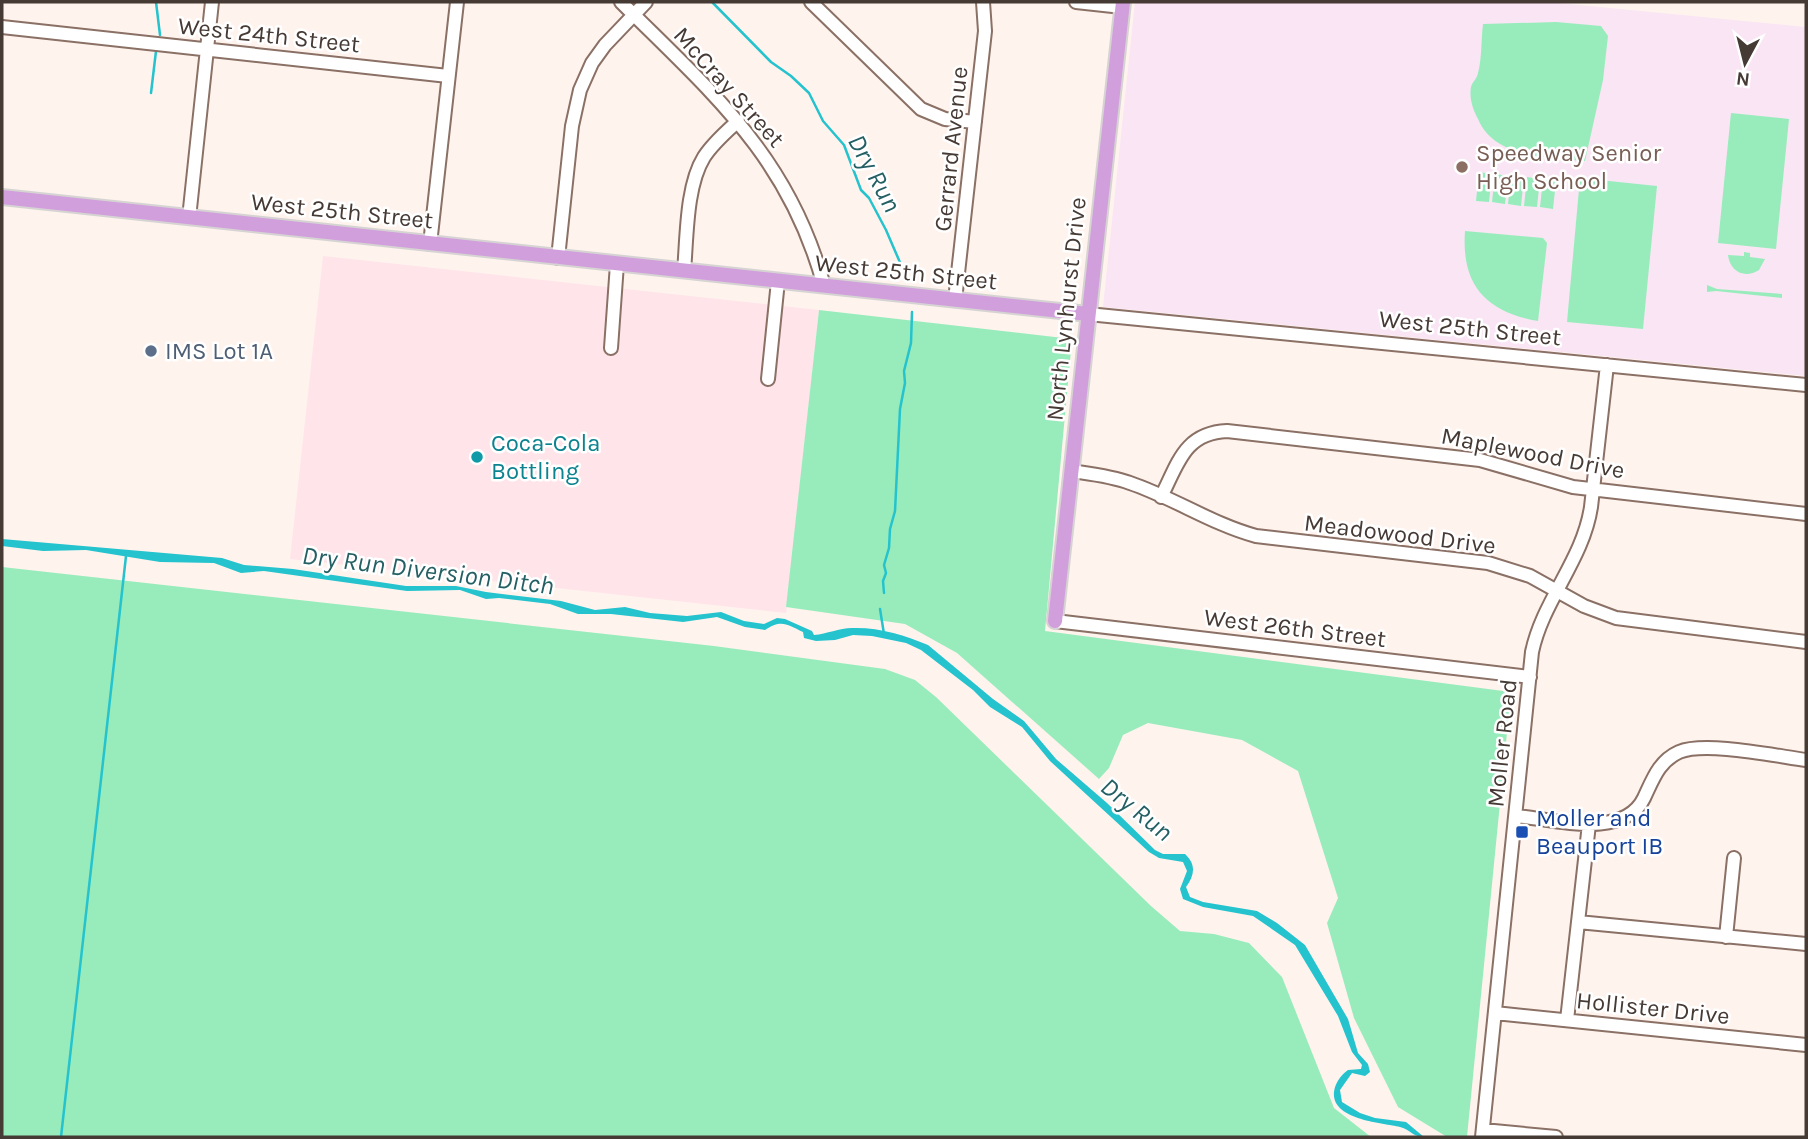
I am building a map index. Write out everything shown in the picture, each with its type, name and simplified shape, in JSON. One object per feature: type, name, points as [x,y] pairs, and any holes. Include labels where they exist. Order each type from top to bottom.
[{"type":"main road","name":"North Lynhurst Drive","points":[[1055,621],[1123,5]]},
{"type":"main road","name":"West 25th Street","points":[[2,197],[1088,314]]},
{"type":"street","points":[[189,218],[212,2]]},
{"type":"street","points":[[430,244],[457,2]]},
{"type":"street","name":"McCray Street","points":[[621,2],[738,121],[765,156],[787,191],[810,241],[824,286]]},
{"type":"street","points":[[558,258],[577,101],[596,57],[646,2]]},
{"type":"street","points":[[811,2],[921,109],[944,119],[975,122]]},
{"type":"street","name":"Gerrard Avenue","points":[[955,300],[985,27],[983,2]]},
{"type":"street","points":[[1076,2],[1123,5]]},
{"type":"street","name":"West 24th Street","points":[[2,27],[448,76]]},
{"type":"street","points":[[684,271],[696,173],[709,150],[738,121]]},
{"type":"street","points":[[611,348],[617,264]]},
{"type":"street","points":[[768,379],[778,281]]},
{"type":"street","name":"West 25th Street","points":[[1088,314],[1806,385]]},
{"type":"street","name":"Moller Road","points":[[1483,1133],[1536,638],[1545,613],[1581,544],[1589,519],[1607,365]]},
{"type":"street","name":"Maplewood Drive","points":[[1161,496],[1188,446],[1215,431],[1484,460],[1554,482],[1593,489],[1806,514]]},
{"type":"street","name":"Meadowood Drive","points":[[1071,471],[1123,481],[1222,525],[1256,536],[1488,563],[1520,572],[1594,611],[1616,618],[1806,642]]},
{"type":"street","name":"West 26th Street","points":[[1055,621],[1530,677]]},
{"type":"street","points":[[1516,816],[1589,824],[1613,823],[1632,813],[1642,802],[1658,769],[1668,758],[1685,750],[1704,748],[1806,760]]},
{"type":"street","points":[[1567,1020],[1589,824]]},
{"type":"street","points":[[1726,937],[1734,858]]},
{"type":"street","points":[[1578,922],[1806,944]]},
{"type":"street","name":"Hollister Drive","points":[[1495,1013],[1806,1045]]},
{"type":"street","points":[[1483,1133],[1556,1137]]},
{"type":"shaded area","name":"Speedway Senior High School","points":[[1135,2],[1548,2],[1806,27],[1806,376],[1103,307]]},
{"type":"shaded area","points":[[323,256],[819,310],[786,613],[290,559]]},
{"type":"green space","points":[[1556,22],[1601,26],[1608,36],[1603,80],[1585,161],[1524,154],[1510,149],[1486,132],[1472,104],[1471,87],[1479,67],[1483,24]]},
{"type":"green space","points":[[1731,113],[1789,119],[1776,249],[1718,243]]},
{"type":"green space","points":[[1479,172],[1492,174],[1489,202],[1476,201]]},
{"type":"green space","points":[[1495,174],[1508,176],[1505,204],[1492,202]]},
{"type":"green space","points":[[1511,176],[1524,177],[1521,206],[1508,204]]},
{"type":"green space","points":[[1527,177],[1540,179],[1537,207],[1524,206]]},
{"type":"green space","points":[[1580,178],[1657,186],[1643,329],[1567,322]]},
{"type":"green space","points":[[1543,179],[1556,181],[1553,209],[1540,207]]},
{"type":"green space","points":[[1465,231],[1543,238],[1547,243],[1538,321],[1504,311],[1480,293],[1467,267]]},
{"type":"green space","points":[[1744,252],[1750,253],[1750,257],[1765,259],[1759,270],[1744,274],[1735,270],[1728,255],[1744,256]]},
{"type":"green space","points":[[1707,285],[1717,289],[1782,294],[1782,298],[1707,292]]},
{"type":"green space","points":[[819,310],[1072,339],[1045,631],[1511,692],[1467,1137],[1447,1137],[1398,1107],[1354,1018],[1327,923],[1338,898],[1298,771],[1242,740],[1148,723],[1123,735],[1109,768],[1099,779],[957,653],[905,624],[786,607]]},
{"type":"green space","points":[[2,567],[714,646],[885,669],[915,680],[1180,931],[1214,934],[1249,943],[1282,977],[1334,1108],[1371,1137],[2,1137]]},
{"type":"water","name":"Dry Run","points":[[2,539],[222,558],[244,565],[293,569],[406,586],[456,586],[561,601],[595,610],[625,607],[650,613],[687,616],[721,612],[744,621],[764,624],[777,618],[812,631],[814,635],[847,628],[862,628],[901,635],[928,645],[1024,721],[1056,759],[1107,803],[1155,850],[1163,854],[1185,854],[1193,866],[1191,879],[1186,887],[1190,897],[1203,902],[1257,911],[1305,945],[1348,1019],[1358,1053],[1368,1064],[1370,1072],[1365,1076],[1352,1073],[1340,1090],[1342,1102],[1375,1118],[1406,1122],[1424,1137],[1400,1127],[1371,1122],[1349,1114],[1335,1101],[1336,1085],[1343,1074],[1348,1070],[1361,1069],[1362,1065],[1352,1052],[1338,1016],[1295,945],[1253,916],[1203,907],[1183,899],[1180,889],[1187,871],[1183,862],[1159,858],[1149,852],[1050,761],[1022,727],[990,707],[973,690],[921,650],[906,643],[853,635],[816,641],[804,638],[803,632],[784,624],[765,630],[745,627],[717,617],[683,622],[611,614],[578,614],[550,604],[486,599],[460,590],[407,591],[264,571],[241,573],[214,563],[160,562],[86,550],[43,551],[2,546]]},
{"type":"waterway","points":[[156,2],[160,35]]},
{"type":"waterway","name":"Dry Run","points":[[712,2],[771,62],[809,93],[823,121],[844,145],[861,190],[869,198],[886,230],[908,281]]},
{"type":"waterway","points":[[151,93],[156,51]]},
{"type":"waterway","name":"Dry Run","points":[[884,593],[884,565],[895,511],[900,409],[905,383],[904,371],[911,343],[912,312]]},
{"type":"waterway","points":[[61,1137],[126,556]]},
{"type":"waterway","points":[[880,609],[884,634]]},
{"type":"place","name":"Speedway Senior High School","points":[[1462,167]]},
{"type":"place","name":"IMS Lot 1A","points":[[151,351]]},
{"type":"place","name":"Coca-Cola Bottling","points":[[477,457]]},
{"type":"place","name":"Moller and Beauport IB","points":[[1522,832]]},
{"type":"water label","name":"Dry Run Diversion Ditch","points":[[428,570]]}]
